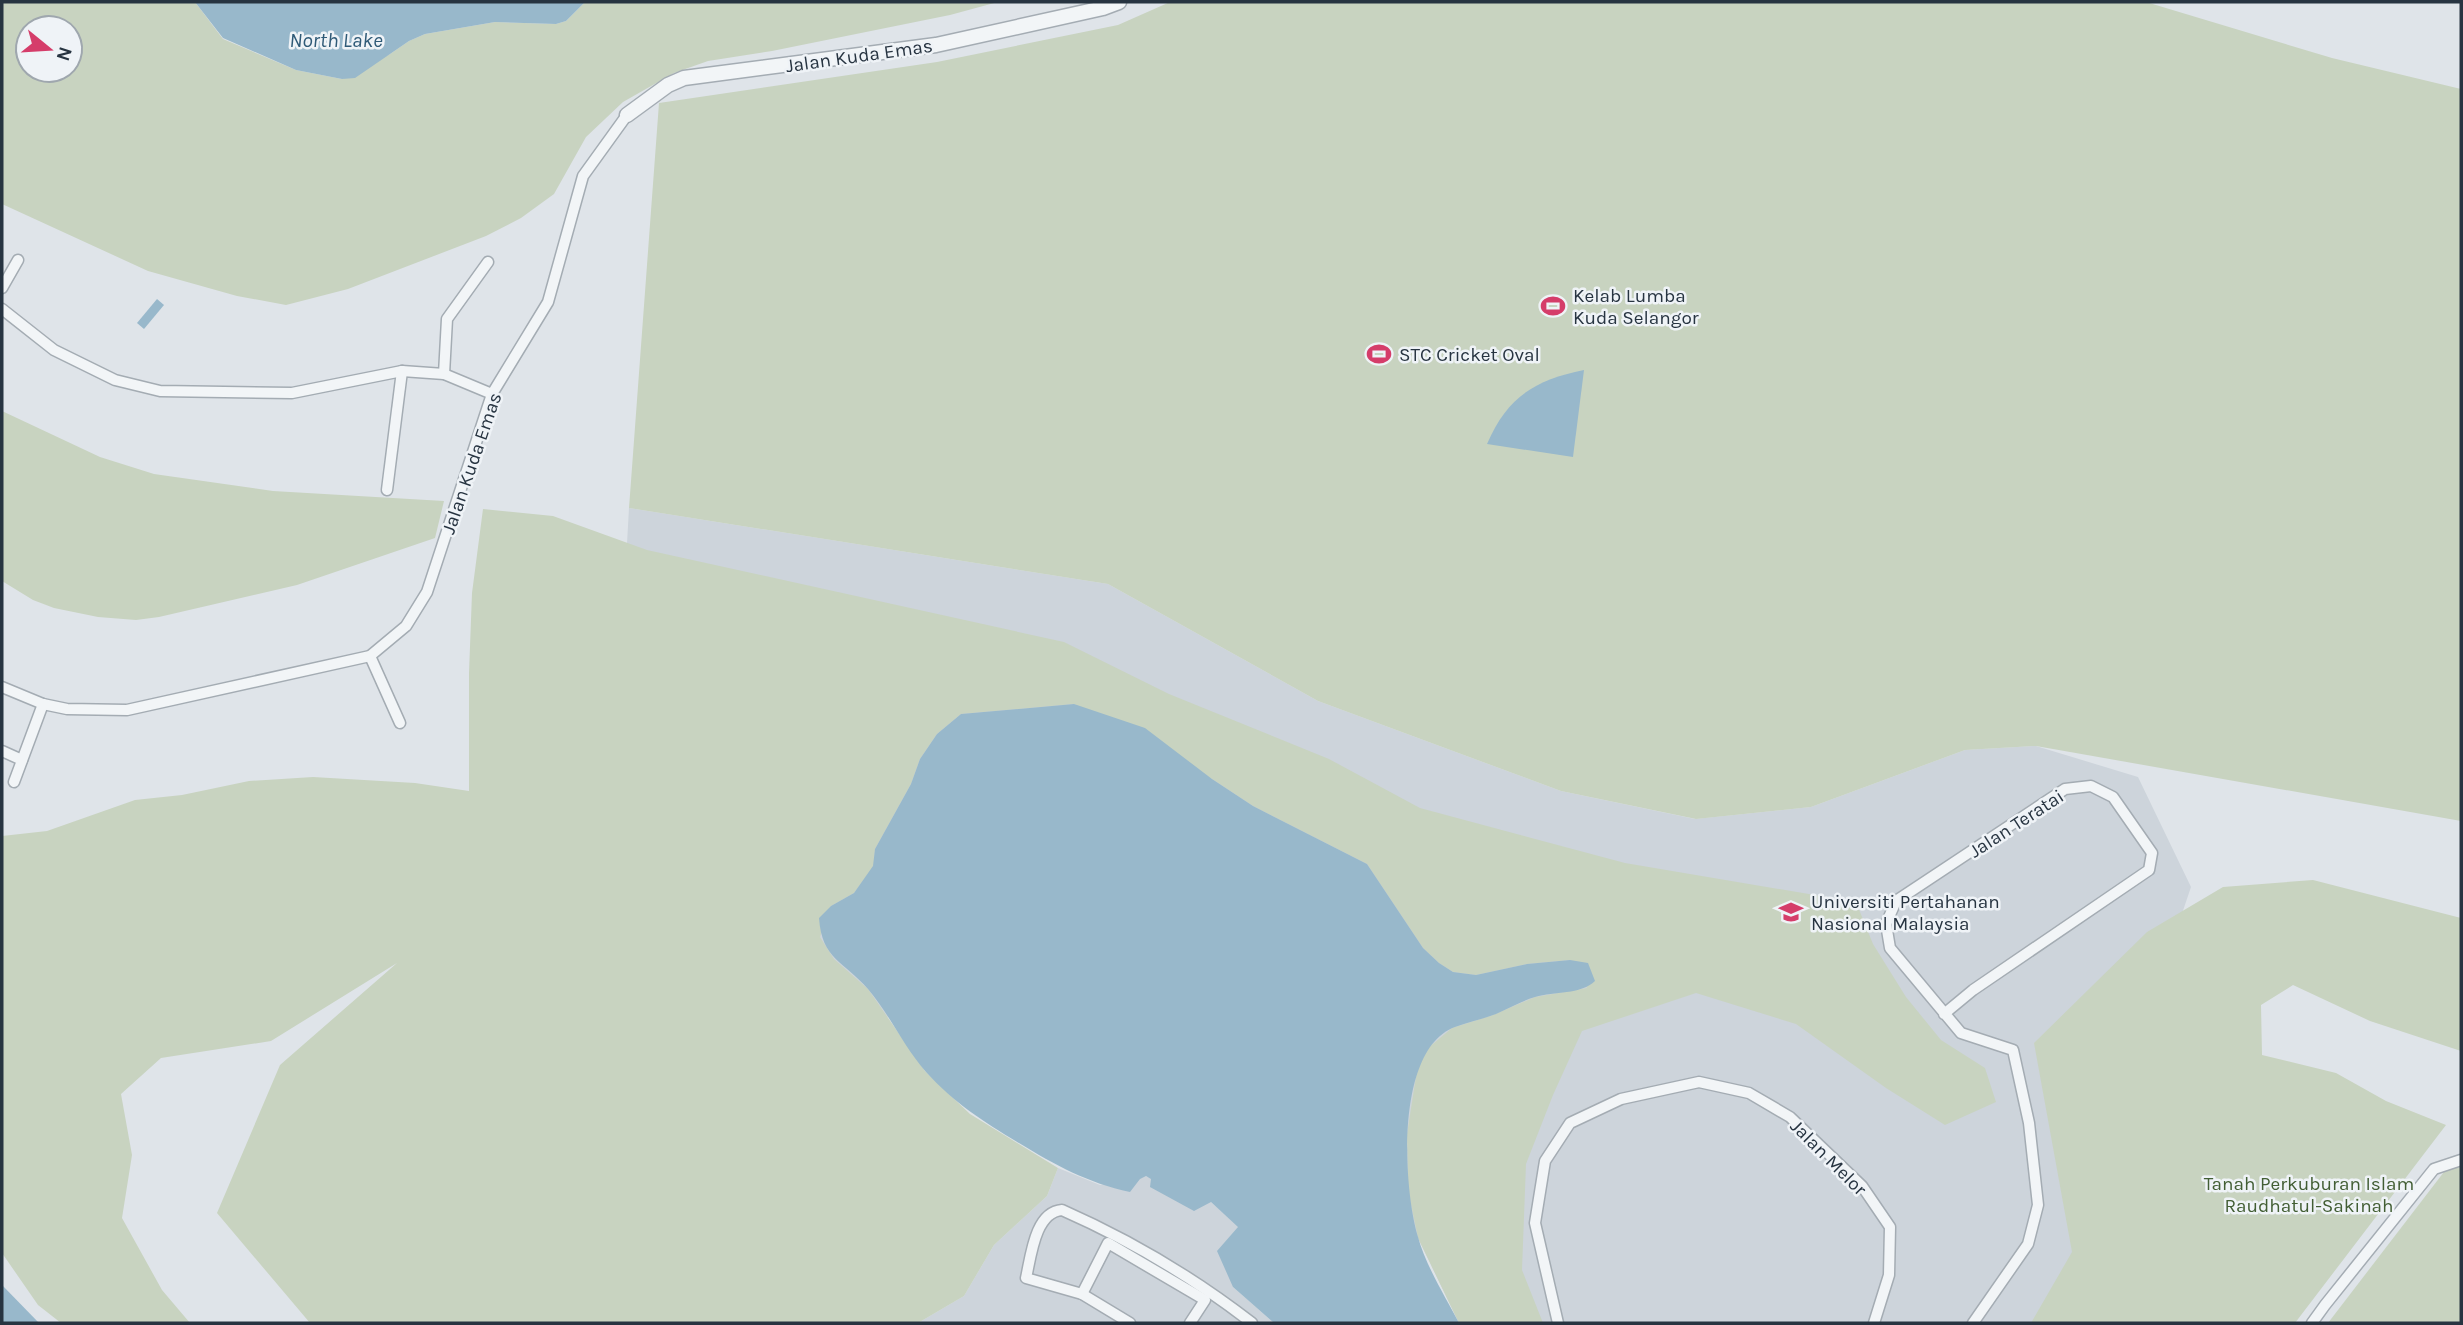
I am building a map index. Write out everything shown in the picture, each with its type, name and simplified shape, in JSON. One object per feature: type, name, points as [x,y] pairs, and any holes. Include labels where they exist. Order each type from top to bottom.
[{"type":"street","name":"Jalan Kuda Emas","points":[[2,687],[43,704],[67,709],[127,710],[370,656],[406,626],[427,592],[492,394],[548,302],[583,176],[626,115],[668,85],[684,78],[936,45],[1103,8],[1119,2]]},
{"type":"street","points":[[2,288],[18,260]]},
{"type":"street","points":[[444,374],[447,319],[488,262]]},
{"type":"street","points":[[2,309],[54,350],[115,380],[160,391],[292,393],[402,371],[444,374],[492,394]]},
{"type":"street","points":[[387,490],[402,371]]},
{"type":"street","points":[[370,656],[400,723]]},
{"type":"street","points":[[14,782],[43,704]]},
{"type":"street","points":[[2,751],[22,760]]},
{"type":"street","name":"Jalan Teratai","points":[[1944,1014],[1973,990],[2149,870],[2152,853],[2113,797],[2091,786],[2065,789],[1896,901],[1886,924],[1891,948],[1944,1014],[1961,1034],[2012,1050],[2029,1123],[2038,1205],[2028,1244],[1973,1323]]},
{"type":"street","name":"Jalan Melor","points":[[1558,1323],[1535,1223],[1545,1161],[1570,1123],[1621,1099],[1699,1082],[1749,1093],[1790,1117],[1862,1186],[1890,1227],[1889,1275],[1874,1323]]},
{"type":"street","points":[[2312,1323],[2434,1169],[2461,1160]]},
{"type":"street","points":[[1130,1323],[1082,1294],[1026,1278],[1044,1218],[1052,1210],[1062,1210],[1143,1250],[1222,1300],[1252,1323]]},
{"type":"street","points":[[1082,1294],[1108,1243],[1205,1300],[1190,1323]]},
{"type":"shaded area","name":"Universiti Pertahanan Nasional Malaysia","points":[[629,508],[1108,584],[1318,701],[1561,791],[1695,819],[1811,807],[1965,750],[2036,746],[2138,777],[2191,887],[2113,1117],[2148,1323],[1459,1323],[1418,1238],[607,900]]},
{"type":"shaded area","points":[[1058,1168],[1100,1185],[1146,1176],[1211,1202],[1239,1227],[1233,1287],[1274,1323],[918,1323],[964,1296],[994,1245],[1047,1196]]},
{"type":"green space","points":[[2,2],[195,2],[223,39],[296,70],[342,79],[425,34],[495,22],[556,24],[566,21],[585,2],[998,2],[950,15],[772,51],[708,61],[674,73],[623,102],[586,137],[554,194],[521,218],[486,236],[348,289],[286,305],[237,296],[148,271],[2,204]]},
{"type":"green space","name":"Kelab Lumba Kuda Selangor","points":[[1170,2],[2146,2],[2332,58],[2461,89],[2461,821],[2036,746],[1965,750],[1811,807],[1696,819],[1561,791],[1318,701],[1108,584],[629,508],[659,103],[937,62],[1118,25]]},
{"type":"green space","points":[[2,411],[100,457],[154,474],[273,491],[444,501],[435,538],[297,585],[159,617],[136,620],[98,617],[54,608],[33,600],[2,581]]},
{"type":"green space","points":[[483,509],[553,516],[647,550],[1064,642],[1169,694],[1329,759],[1420,808],[1625,863],[1856,902],[1873,944],[1906,997],[1941,1040],[1985,1068],[1996,1102],[1945,1125],[1886,1088],[1796,1024],[1696,993],[1582,1031],[1526,1164],[1522,1270],[1543,1323],[1459,1323],[1418,1238],[1408,1190],[1407,1134],[1417,1070],[1428,1048],[1452,1028],[1493,1015],[1535,997],[1587,988],[1570,960],[1527,964],[1476,975],[1453,972],[1423,948],[1367,864],[1253,806],[1212,779],[1074,704],[961,714],[937,734],[920,759],[911,784],[875,849],[874,866],[854,893],[831,906],[820,937],[834,959],[868,989],[925,1071],[970,1114],[1058,1168],[1047,1196],[994,1245],[964,1296],[918,1323],[310,1323],[217,1213],[280,1065],[397,963],[271,1041],[161,1058],[121,1094],[132,1155],[122,1218],[162,1290],[190,1323],[61,1323],[38,1305],[2,1253],[2,836],[47,831],[135,800],[182,795],[249,781],[313,777],[415,783],[469,791],[472,593]]},
{"type":"green space","name":"Tanah Perkuburan Islam Raudhatul-Sakinah","points":[[2313,880],[2461,918],[2461,1051],[2370,1021],[2293,985],[2261,1005],[2262,1055],[2336,1073],[2386,1101],[2446,1125],[2295,1323],[2031,1323],[2072,1252],[2034,1043],[2147,932],[2223,887]]},
{"type":"green space","points":[[2461,1167],[2461,1323],[2328,1323],[2447,1168]]},
{"type":"water","name":"North Lake","points":[[195,2],[585,2],[566,21],[556,24],[495,22],[425,34],[409,41],[355,78],[342,79],[296,70],[223,38]]},
{"type":"water","points":[[157,299],[164,305],[144,329],[137,323]]},
{"type":"water","points":[[1584,370],[1573,457],[1487,444],[1504,414],[1525,393],[1551,379]]},
{"type":"water","points":[[1074,704],[1145,728],[1212,779],[1253,806],[1367,864],[1423,948],[1453,972],[1476,975],[1527,964],[1570,960],[1588,963],[1595,981],[1589,985],[1575,991],[1535,997],[1496,1014],[1455,1027],[1436,1040],[1422,1062],[1413,1090],[1408,1122],[1407,1154],[1413,1215],[1426,1258],[1459,1323],[1274,1323],[1233,1287],[1217,1251],[1238,1227],[1211,1202],[1194,1211],[1150,1187],[1151,1179],[1146,1176],[1140,1179],[1130,1192],[1100,1184],[1059,1166],[994,1127],[959,1103],[926,1072],[868,989],[829,952],[819,918],[831,906],[854,893],[873,866],[875,849],[911,784],[920,759],[937,734],[961,714]]},
{"type":"water","points":[[2,1285],[39,1323],[2,1323]]},
{"type":"place","name":"Kelab Lumba Kuda Selangor","points":[[1553,306]]},
{"type":"place","name":"STC Cricket Oval","points":[[1379,354]]},
{"type":"place","name":"Universiti Pertahanan Nasional Malaysia","points":[[1791,912]]}]
